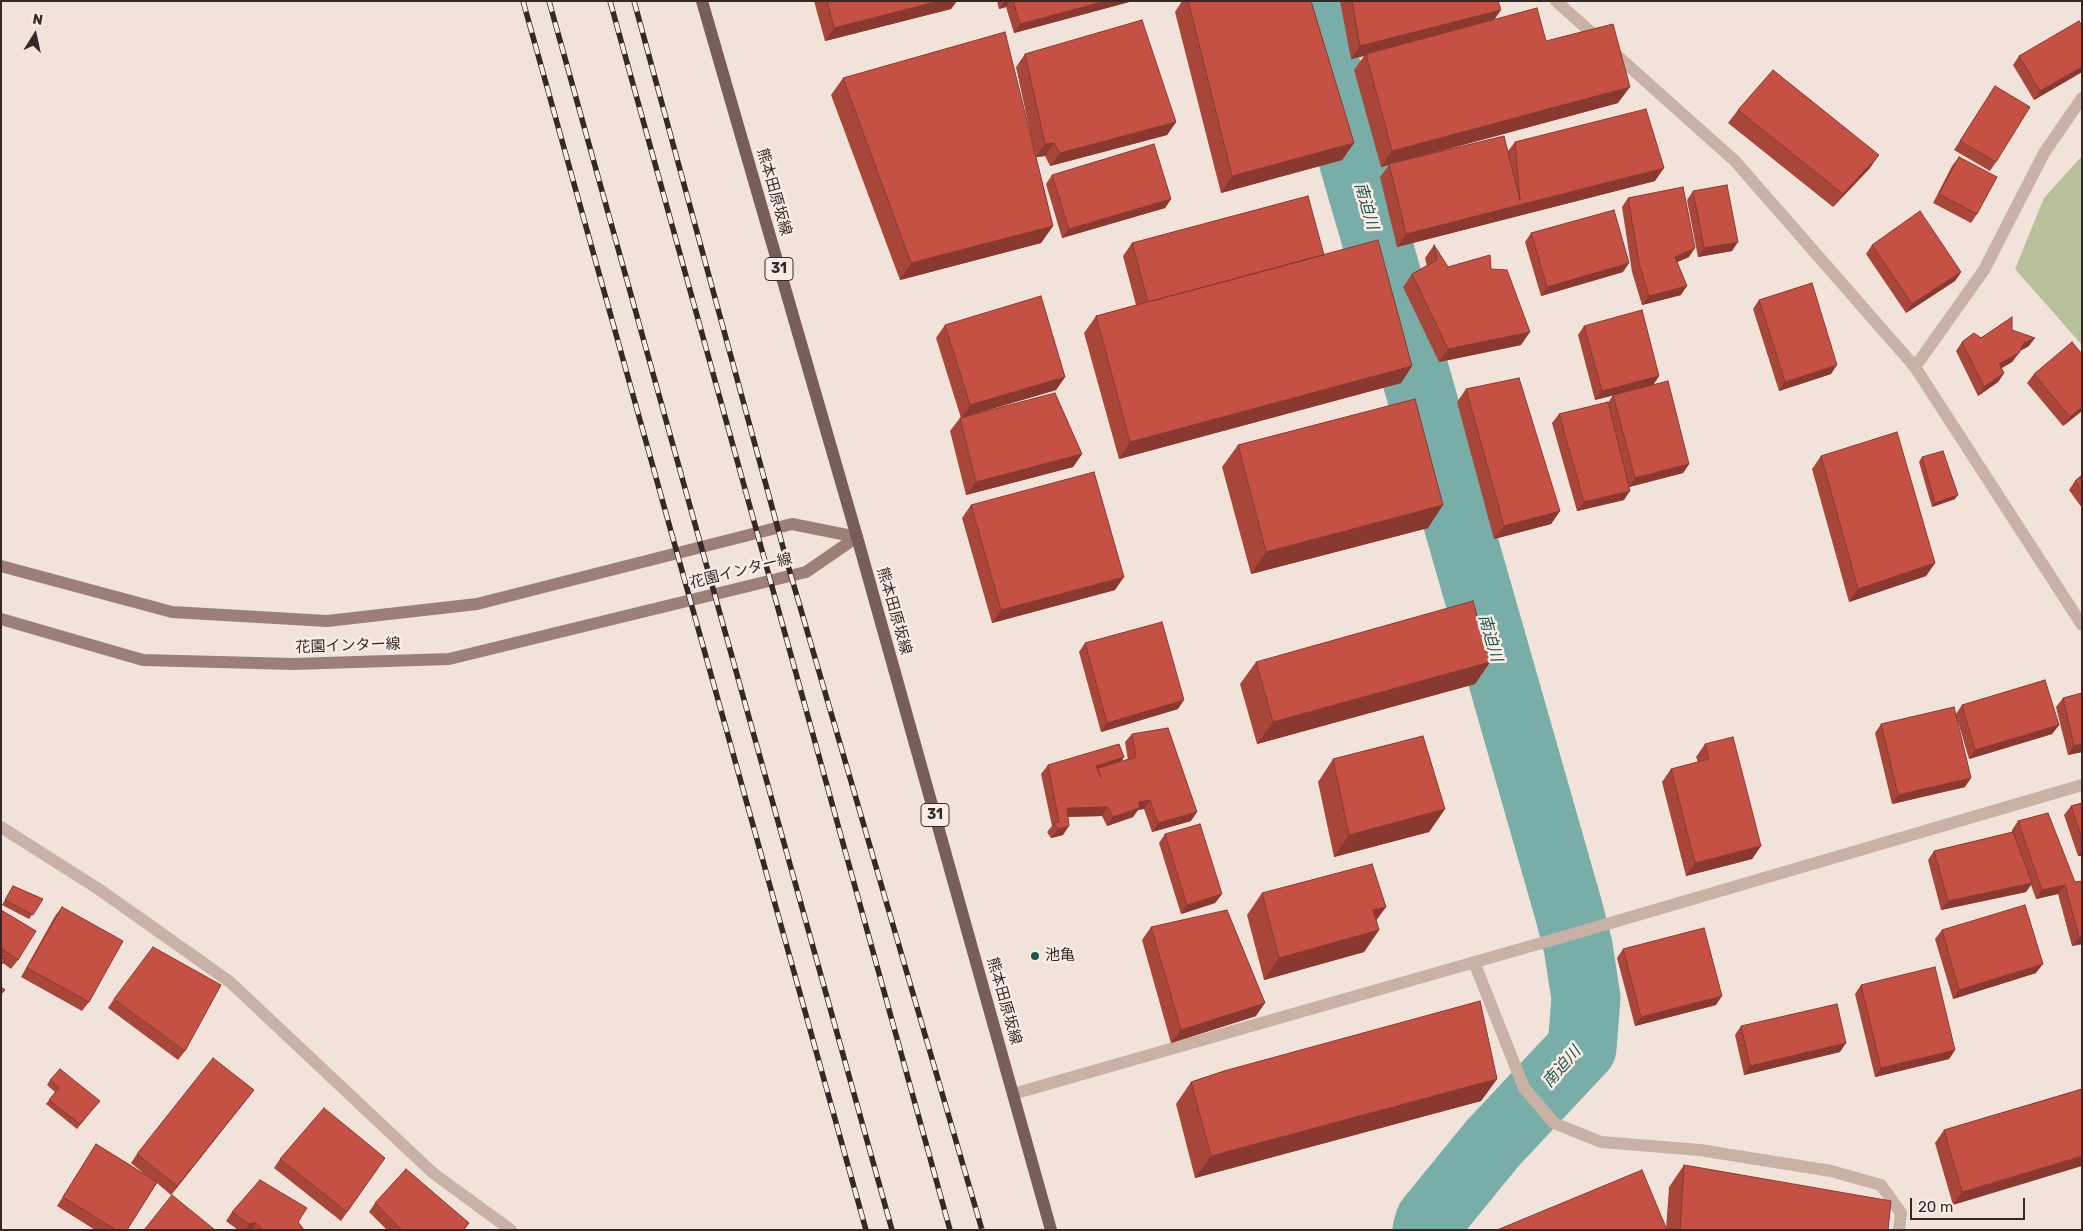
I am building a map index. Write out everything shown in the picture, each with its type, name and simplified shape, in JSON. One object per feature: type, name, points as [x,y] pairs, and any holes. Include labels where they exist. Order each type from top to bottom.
[{"type":"main road","name":"熊本田原坂線","points":[[702,1],[857,537],[1052,1230]]},
{"type":"main road","name":"花園インター線","points":[[1,566],[172,612],[327,621],[477,604],[792,524],[857,537]]},
{"type":"main road","name":"花園インター線","points":[[1,619],[143,660],[294,664],[448,659],[806,572],[857,537]]},
{"type":"street","points":[[1556,1],[1735,161],[1915,367],[2082,625]]},
{"type":"street","points":[[1915,367],[1984,270],[2044,153],[2082,98]]},
{"type":"street","points":[[1013,1094],[2082,785]]},
{"type":"street","points":[[1,827],[100,890],[230,982],[433,1173],[511,1230]]},
{"type":"street","points":[[1474,962],[1524,1088],[1554,1123],[1601,1142],[1700,1150],[1831,1171],[1881,1185],[1900,1213],[1899,1230]]},
{"type":"green space","points":[[2082,156],[2082,345],[2015,269],[2044,198]]},
{"type":"building","points":[[827,1],[939,1],[834,28]]},
{"type":"building","points":[[1013,1],[1106,1],[1020,24]]},
{"type":"building","points":[[1188,1],[1311,1],[1354,143],[1232,176]]},
{"type":"building","points":[[1352,1],[1498,1],[1501,10],[1360,46]]},
{"type":"building","points":[[1537,8],[1546,41],[1613,24],[1630,87],[1392,151],[1366,54]]},
{"type":"building","points":[[1142,20],[1176,122],[1060,153],[1054,143],[1045,144],[1025,54]]},
{"type":"building","points":[[2079,21],[2082,26],[2082,67],[2040,91],[2019,56]]},
{"type":"building","points":[[1005,32],[1053,226],[911,263],[843,78]]},
{"type":"building","points":[[1773,70],[1879,155],[1843,194],[1738,110]]},
{"type":"building","points":[[1995,86],[2030,107],[1996,162],[1960,141]]},
{"type":"building","points":[[1646,109],[1664,168],[1406,234],[1389,164],[1504,136],[1520,200],[1515,142]]},
{"type":"building","points":[[1154,144],[1171,199],[1069,229],[1052,175]]},
{"type":"building","points":[[1959,157],[1997,177],[1977,214],[1939,194]]},
{"type":"building","points":[[1727,185],[1738,242],[1704,248],[1693,191]]},
{"type":"building","points":[[1683,187],[1695,248],[1675,257],[1687,286],[1649,296],[1639,263],[1628,198]]},
{"type":"building","points":[[1308,196],[1324,255],[1148,302],[1132,243]]},
{"type":"building","points":[[1614,210],[1629,263],[1547,287],[1531,233]]},
{"type":"building","points":[[1920,211],[1961,272],[1912,304],[1872,245]]},
{"type":"building","points":[[1378,240],[1412,366],[1130,442],[1096,316]]},
{"type":"building","points":[[1434,245],[1448,267],[1490,255],[1491,269],[1507,270],[1530,332],[1448,349],[1412,274],[1437,260]]},
{"type":"building","points":[[1812,283],[1837,365],[1785,382],[1759,300]]},
{"type":"building","points":[[1041,296],[1065,377],[970,405],[945,325]]},
{"type":"building","points":[[1642,310],[1659,376],[1602,391],[1584,326]]},
{"type":"building","points":[[2012,317],[2012,330],[2035,338],[2024,343],[2019,353],[1999,364],[2004,373],[1984,387],[1962,342],[1974,333],[1981,338]]},
{"type":"building","points":[[2072,342],[2082,354],[2082,407],[2070,417],[2034,374]]},
{"type":"building","points":[[1519,378],[1560,511],[1504,526],[1466,389]]},
{"type":"building","points":[[1668,381],[1689,464],[1635,478],[1613,395]]},
{"type":"building","points":[[1055,393],[1082,454],[976,482],[960,418]]},
{"type":"building","points":[[1415,399],[1443,505],[1266,552],[1238,445]]},
{"type":"building","points":[[1608,402],[1630,491],[1584,502],[1559,414]]},
{"type":"building","points":[[1897,432],[1935,563],[1858,589],[1821,456]]},
{"type":"building","points":[[1943,451],[1958,495],[1935,503],[1922,457]]},
{"type":"building","points":[[1094,472],[1124,577],[1001,610],[971,505]]},
{"type":"building","points":[[2082,475],[2082,490],[2075,481]]},
{"type":"building","points":[[1473,601],[1490,662],[1273,722],[1256,662]]},
{"type":"building","points":[[1162,622],[1184,700],[1107,723],[1085,643]]},
{"type":"building","points":[[2045,680],[2059,725],[1975,750],[1962,705]]},
{"type":"building","points":[[2082,693],[2082,744],[2074,746],[2063,698]]},
{"type":"building","points":[[1954,707],[1971,778],[1898,795],[1881,724]]},
{"type":"building","points":[[1168,728],[1197,812],[1158,823],[1150,800],[1139,802],[1139,808],[1113,817],[1108,807],[1067,808],[1069,826],[1058,829],[1054,823],[1059,822],[1048,765],[1119,744],[1124,757],[1096,766],[1101,778],[1098,768],[1136,757],[1132,734]]},
{"type":"building","points":[[1423,736],[1445,809],[1349,835],[1333,759]]},
{"type":"building","points":[[1733,737],[1761,846],[1695,863],[1671,769],[1709,759],[1705,744]]},
{"type":"building","points":[[2082,803],[2082,839],[2071,806]]},
{"type":"building","points":[[2048,813],[2075,882],[2082,881],[2082,936],[2079,937],[2065,885],[2042,890],[2018,821]]},
{"type":"building","points":[[1200,824],[1222,894],[1187,905],[1165,834]]},
{"type":"building","points":[[2013,832],[2032,883],[1948,901],[1934,851]]},
{"type":"building","points":[[1372,864],[1386,907],[1373,910],[1379,930],[1279,958],[1262,893]]},
{"type":"building","points":[[13,886],[43,899],[33,915],[5,900]]},
{"type":"building","points":[[2025,905],[2043,964],[1959,990],[1942,930]]},
{"type":"building","points":[[62,907],[123,941],[89,1002],[27,968]]},
{"type":"building","points":[[1,910],[36,931],[18,960],[1,948]]},
{"type":"building","points":[[1227,910],[1265,1003],[1181,1030],[1151,927]]},
{"type":"building","points":[[1704,928],[1722,996],[1641,1017],[1623,949]]},
{"type":"building","points":[[153,947],[221,985],[185,1051],[114,999]]},
{"type":"building","points":[[1,958],[6,959],[1,965]]},
{"type":"building","points":[[1935,967],[1955,1050],[1881,1068],[1861,985]]},
{"type":"building","points":[[1480,1001],[1497,1079],[1211,1156],[1191,1082],[1224,1071]]},
{"type":"building","points":[[1837,1004],[1846,1043],[1750,1066],[1741,1026]]},
{"type":"building","points":[[213,1058],[254,1090],[177,1186],[137,1154]]},
{"type":"building","points":[[60,1069],[100,1101],[80,1124],[49,1100],[59,1088],[50,1080]]},
{"type":"building","points":[[2082,1089],[2082,1156],[1962,1192],[1944,1130]]},
{"type":"building","points":[[324,1108],[385,1158],[347,1212],[280,1159]]},
{"type":"building","points":[[96,1144],[157,1182],[127,1230],[116,1230],[63,1197]]},
{"type":"building","points":[[1684,1165],[1891,1201],[1888,1230],[1680,1230]]},
{"type":"building","points":[[406,1169],[469,1223],[463,1230],[402,1230],[375,1203]]},
{"type":"building","points":[[1642,1170],[1667,1230],[1497,1230]]},
{"type":"building","points":[[260,1180],[307,1208],[298,1222],[304,1230],[263,1230],[256,1223],[249,1224],[232,1212]]},
{"type":"building","points":[[172,1195],[215,1230],[144,1230]]},
{"type":"waterway","name":"南迫川","points":[[1307,1],[1568,908],[1578,946],[1586,998],[1582,1048],[1493,1143],[1430,1220],[1427,1230]]},
{"type":"railway","points":[[523,1],[866,1230]]},
{"type":"railway","points":[[549,1],[892,1230]]},
{"type":"railway","points":[[610,1],[950,1230]]},
{"type":"railway","points":[[634,1],[787,562],[982,1230]]},
{"type":"place","name":"池亀","points":[[1035,956]]}]
